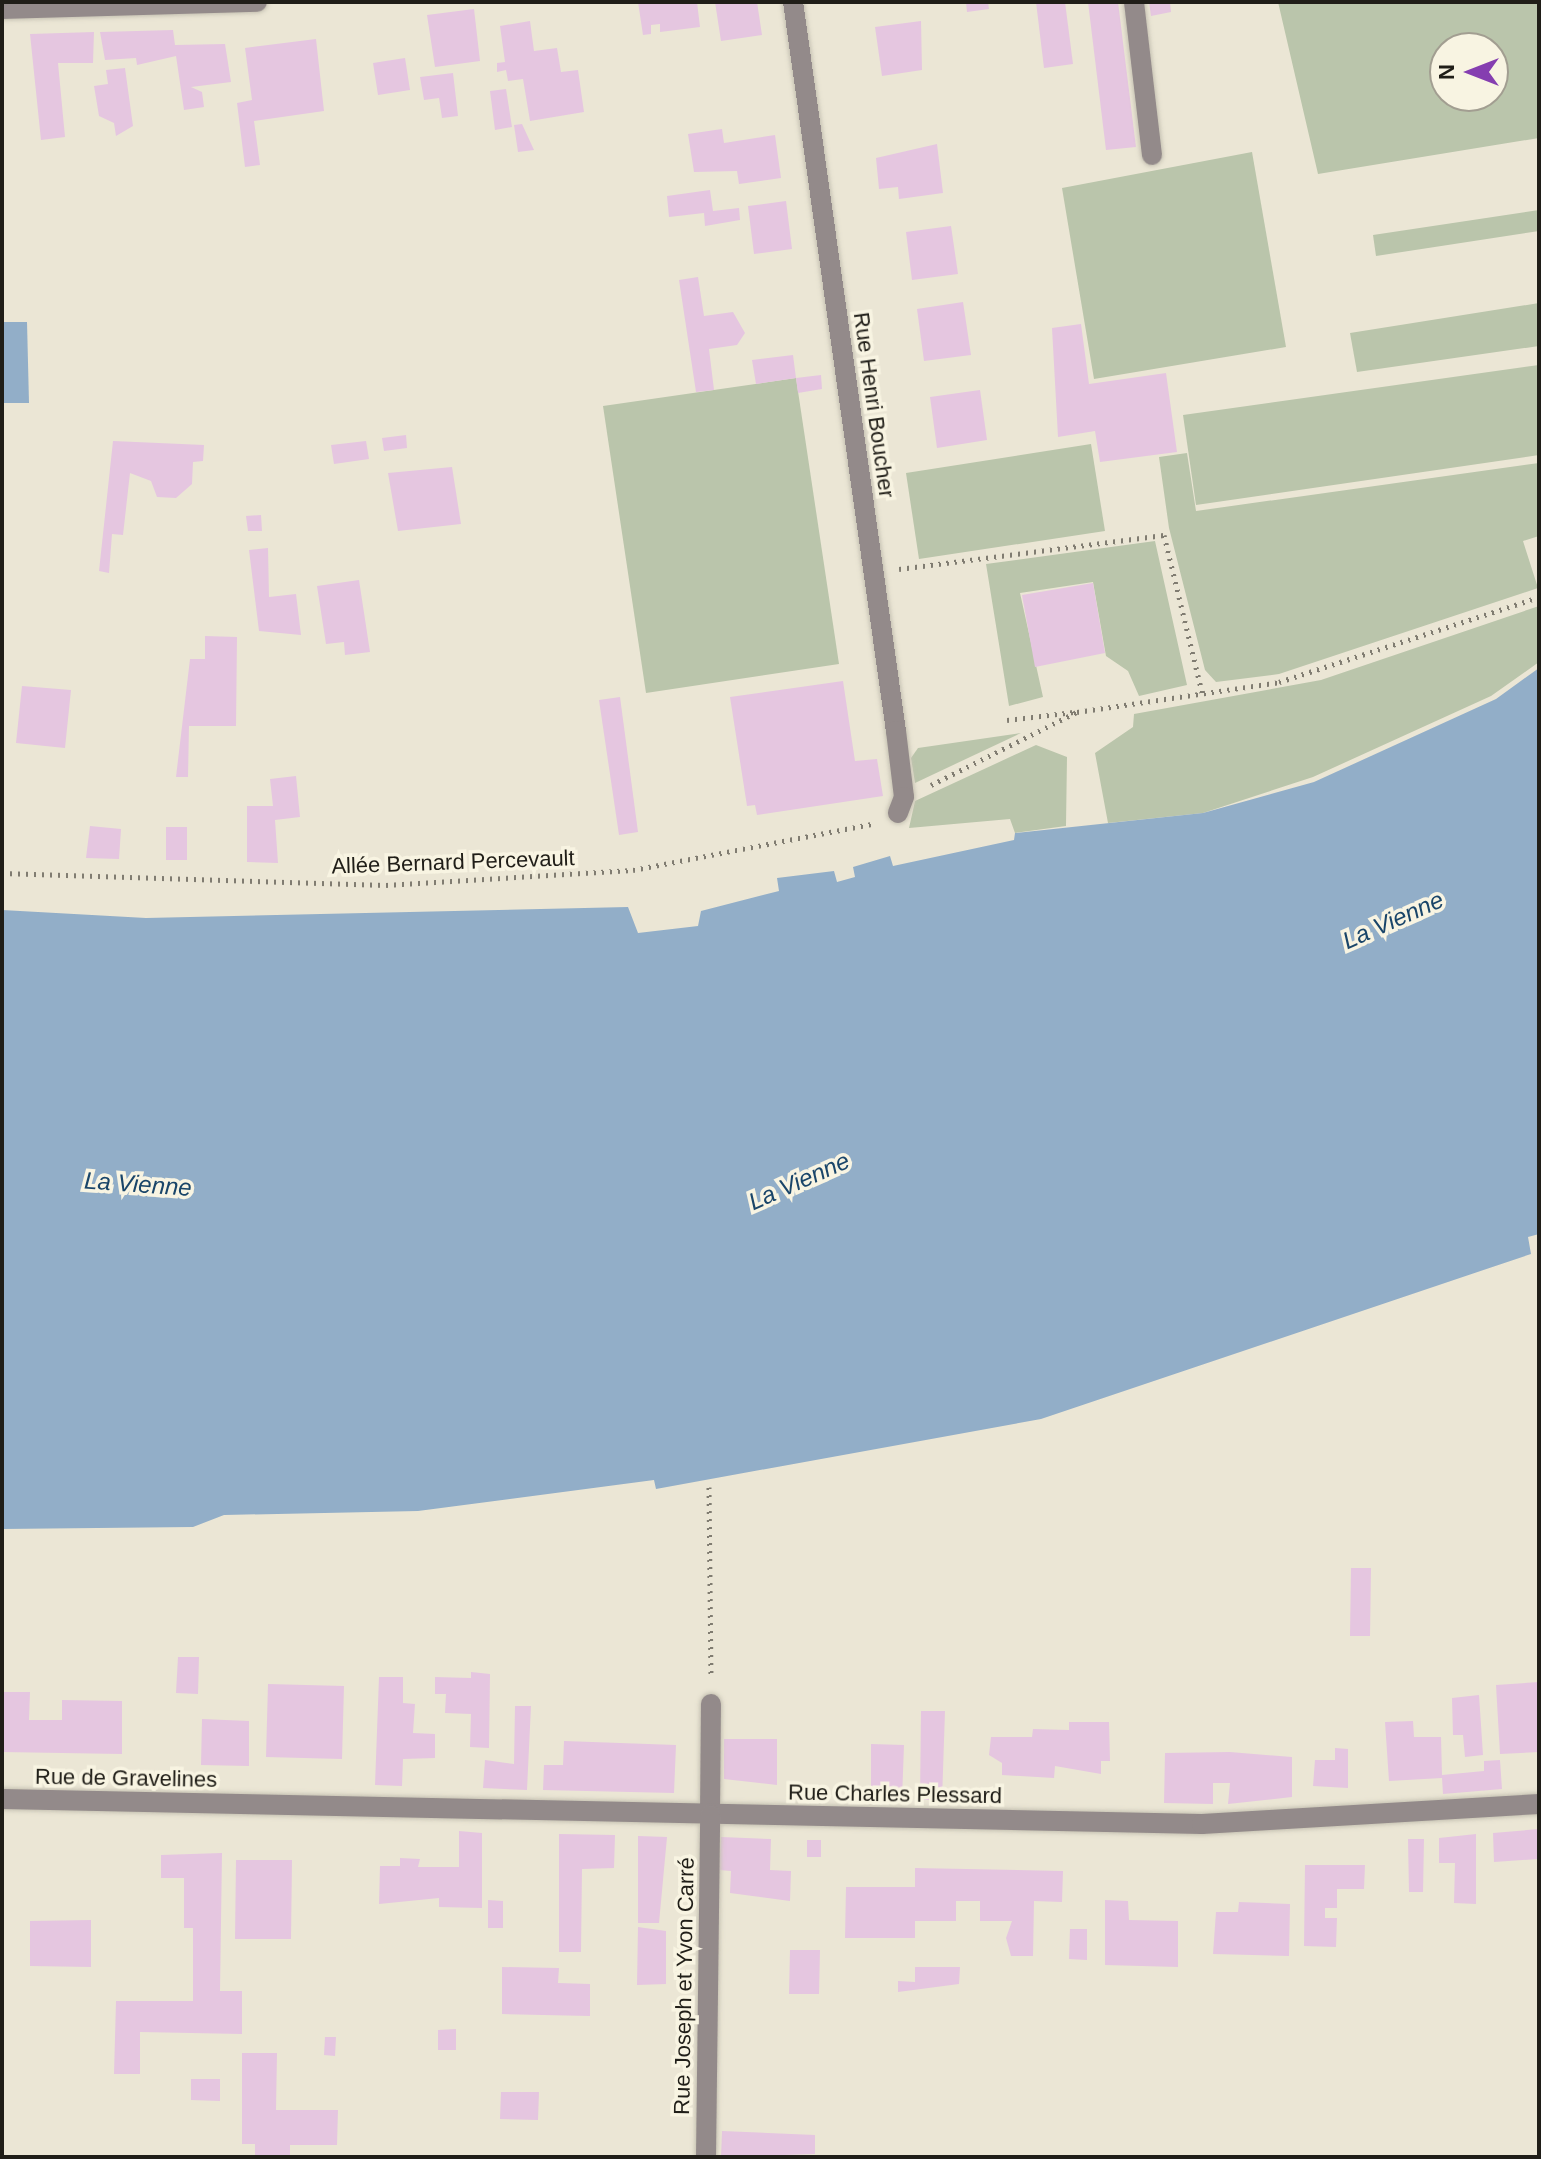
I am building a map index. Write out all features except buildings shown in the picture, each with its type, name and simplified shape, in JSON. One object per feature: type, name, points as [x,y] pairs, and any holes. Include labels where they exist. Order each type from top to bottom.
[{"type":"street","points":[[2,9],[257,2]]},
{"type":"street","name":"Rue Henri Boucher","points":[[793,2],[874,572],[901,805]]},
{"type":"street","points":[[1134,2],[1152,155]]},
{"type":"street","name":"Rue Joseph et Yvon Carré","points":[[706,2157],[711,1704]]},
{"type":"street","name":"Rue de Gravelines","points":[[2,1799],[249,1804]]},
{"type":"street","name":"Rue Charles Plessard","points":[[249,1804],[1202,1824],[1539,1804]]},
{"type":"path","points":[[874,572],[1164,535],[1203,696]]},
{"type":"path","points":[[1007,720],[1203,696],[1324,669],[1539,597]]},
{"type":"path","name":"Allée Bernard Percevault","points":[[2,873],[386,885],[633,870],[879,823],[901,805],[1077,712]]},
{"type":"path","points":[[709,1487],[711,1704]]},
{"type":"green space","points":[[1278,2],[1539,2],[1539,138],[1318,174]]},
{"type":"green space","points":[[1252,152],[1286,347],[1094,379],[1062,188]]},
{"type":"green space","points":[[1539,210],[1539,231],[1376,256],[1373,235]]},
{"type":"green space","points":[[1539,303],[1539,346],[1357,372],[1350,333]]},
{"type":"green space","points":[[1539,365],[1539,455],[1196,505],[1183,415]]},
{"type":"green space","points":[[796,378],[839,664],[646,693],[603,406]]},
{"type":"green space","points":[[1091,444],[1105,531],[919,559],[906,473]]},
{"type":"green space","points":[[1187,453],[1196,511],[1539,463],[1539,536],[1523,541],[1538,588],[1279,674],[1216,682],[1205,670],[1169,528],[1159,457]]},
{"type":"green space","points":[[1155,541],[1187,685],[1139,696],[1128,671],[1106,656],[1093,582],[1020,593],[1043,697],[1009,706],[986,564]]},
{"type":"green space","points":[[1539,606],[1539,662],[1491,696],[1313,777],[1203,813],[1108,823],[1095,753],[1133,727],[1134,714],[1321,680]]},
{"type":"green space","points":[[1021,733],[915,783],[911,758],[918,748]]},
{"type":"green space","points":[[1036,745],[1067,757],[1066,826],[1015,833],[1010,819],[909,828],[915,801]]},
{"type":"water","points":[[2,322],[27,322],[29,403],[2,403]]},
{"type":"water","name":"La Vienne","points":[[1539,668],[1539,1234],[1528,1237],[1531,1254],[1041,1419],[656,1489],[654,1480],[418,1511],[224,1515],[193,1527],[2,1529],[2,910],[146,918],[628,907],[638,933],[698,926],[701,911],[779,891],[777,878],[834,871],[837,882],[855,877],[853,867],[890,856],[893,866],[1014,840],[1015,833],[1203,813],[1314,782],[1496,699]]}]
